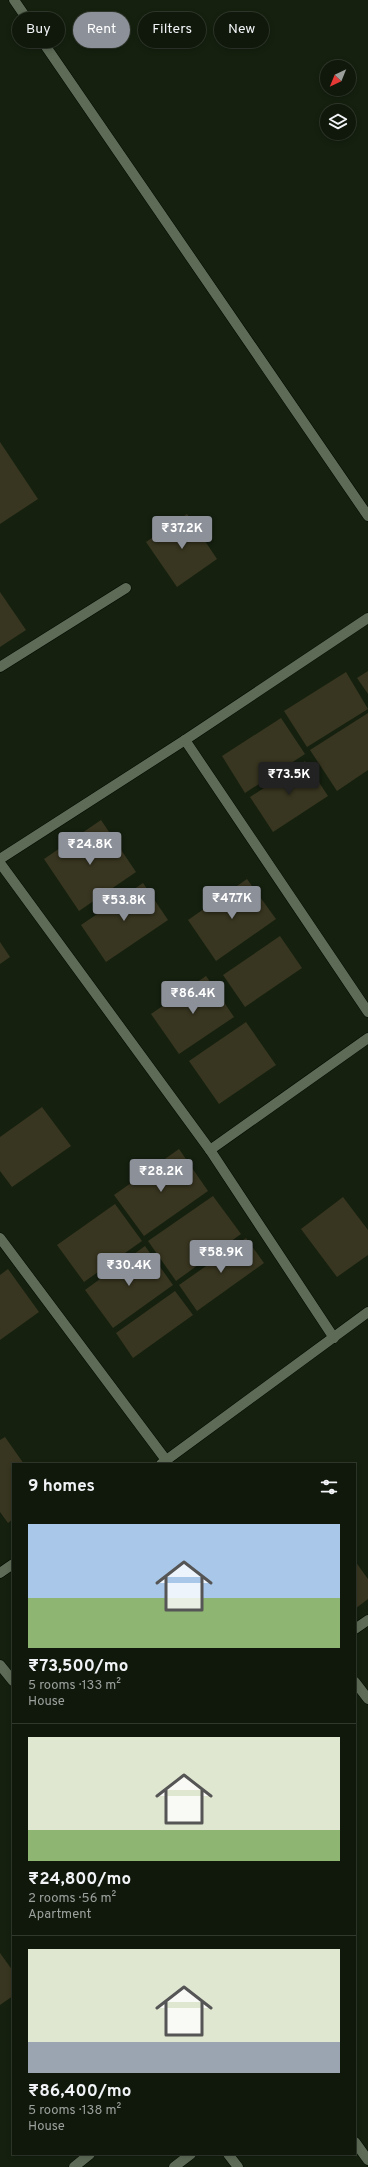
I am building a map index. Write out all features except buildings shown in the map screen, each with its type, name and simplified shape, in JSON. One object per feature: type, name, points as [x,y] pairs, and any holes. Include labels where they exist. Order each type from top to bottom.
[{"type":"street","points":[[14,0],[368,516]]},
{"type":"street","points":[[0,667],[126,588]]},
{"type":"street","points":[[0,859],[185,740],[368,618]]},
{"type":"street","points":[[185,740],[368,1012]]},
{"type":"street","points":[[0,863],[210,1150],[334,1338]]},
{"type":"street","points":[[210,1150],[368,1038]]},
{"type":"street","points":[[0,1238],[163,1462],[368,1312]]},
{"type":"street","points":[[0,1573],[12,1565]]},
{"type":"street","points":[[356,1628],[368,1620]]},
{"type":"street","points":[[0,1665],[12,1680]]},
{"type":"street","points":[[356,1683],[368,1699]]},
{"type":"street","points":[[356,2143],[368,2160]]},
{"type":"street","points":[[74,2167],[89,2155]]},
{"type":"street","points":[[174,2167],[190,2155]]},
{"type":"street","points":[[229,2155],[238,2167]]}]
